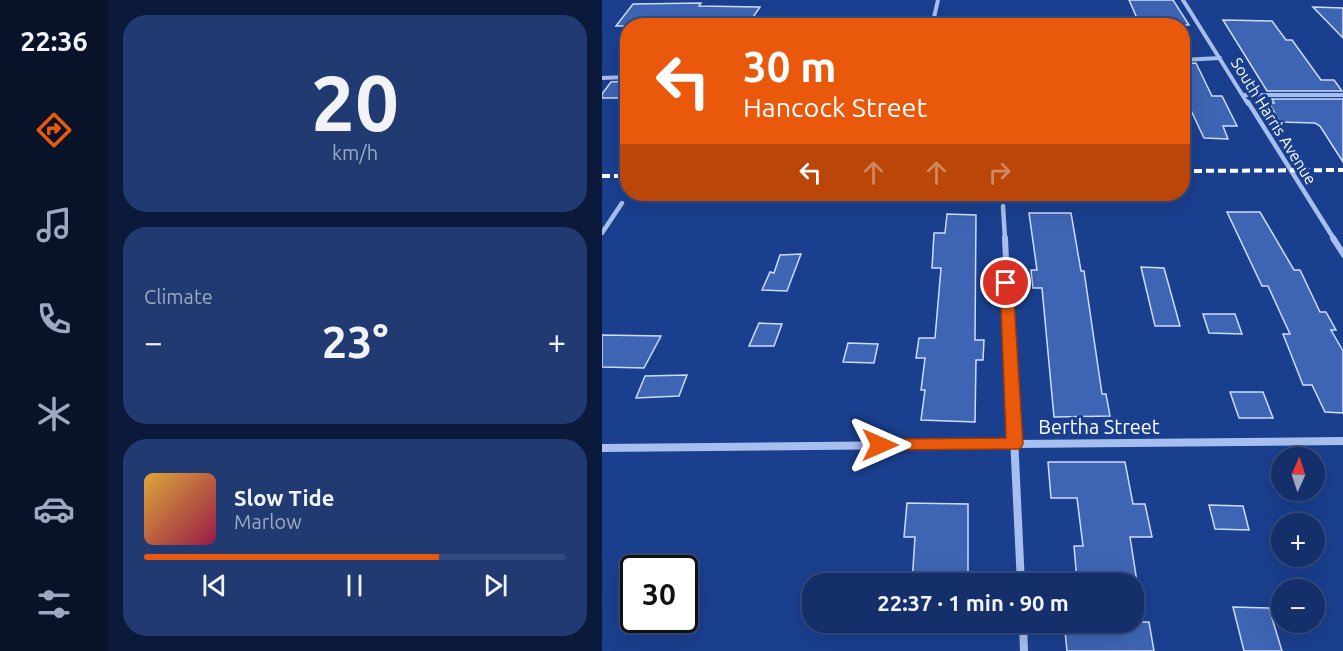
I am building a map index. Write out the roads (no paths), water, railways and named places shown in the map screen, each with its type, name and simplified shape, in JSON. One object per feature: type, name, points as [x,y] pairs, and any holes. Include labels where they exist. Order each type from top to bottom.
[{"type":"street","points":[[934,18],[938,0]]},
{"type":"street","name":"South Harris Avenue","points":[[1183,0],[1343,255]]},
{"type":"street","points":[[1190,60],[1220,58]]},
{"type":"street","points":[[602,78],[620,77]]},
{"type":"street","points":[[1243,95],[1343,95]]},
{"type":"street","points":[[602,233],[622,203]]},
{"type":"street","points":[[1003,206],[1020,573]]},
{"type":"street","name":"Bertha Street","points":[[602,448],[1343,441]]},
{"type":"street","points":[[1023,633],[1024,651]]},
{"type":"railway","points":[[1190,171],[1344,170]]},
{"type":"railway","points":[[602,176],[620,176]]}]
